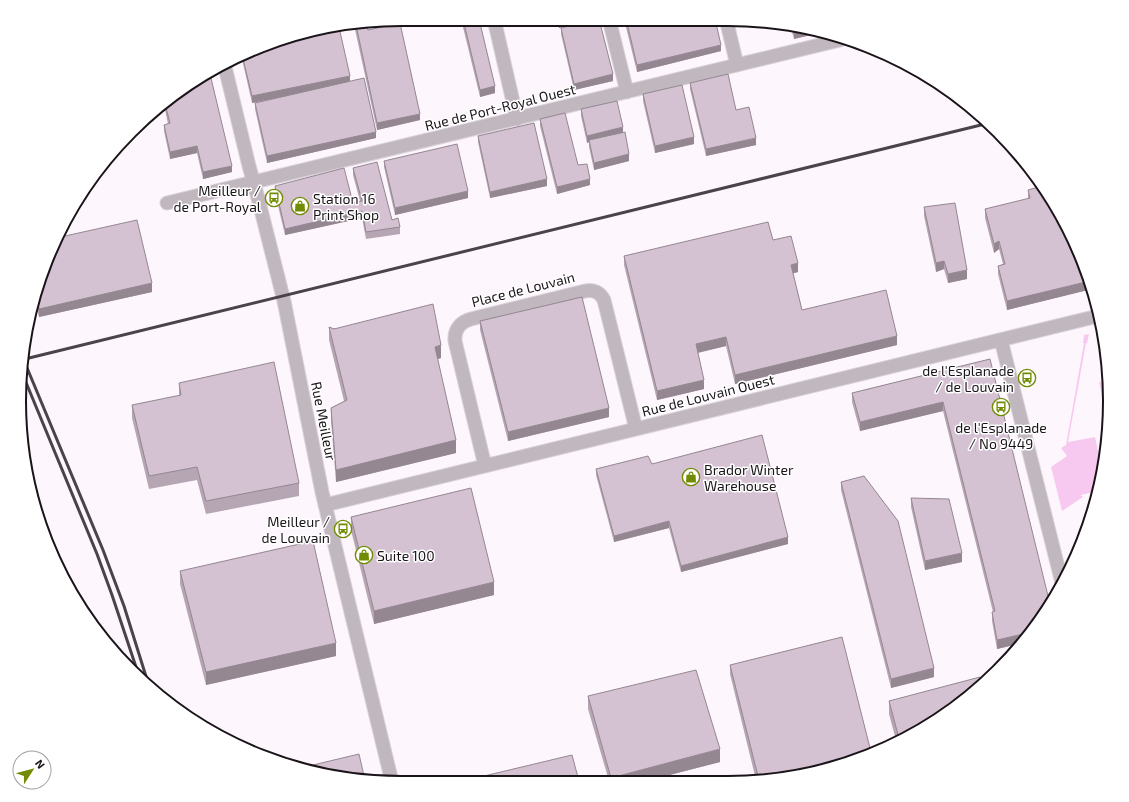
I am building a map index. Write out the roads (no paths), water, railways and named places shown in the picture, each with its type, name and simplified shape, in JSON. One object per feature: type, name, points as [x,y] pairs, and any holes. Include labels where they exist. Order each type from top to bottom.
[{"type":"street","points":[[496,26],[517,119]]},
{"type":"street","points":[[611,26],[627,92]]},
{"type":"street","points":[[728,26],[737,65]]},
{"type":"street","name":"Rue de Port-Royal Ouest","points":[[167,203],[834,42]]},
{"type":"street","name":"Rue Meilleur","points":[[227,69],[288,319],[325,505],[390,776]]},
{"type":"street","name":"Place de Louvain","points":[[485,466],[455,341],[457,329],[463,322],[471,319],[575,293],[591,290],[600,294],[604,300],[636,429]]},
{"type":"street","name":"Rue de Louvain Ouest","points":[[325,505],[1093,317]]},
{"type":"street","points":[[1001,340],[1060,575]]},
{"type":"railway","points":[[28,358],[981,125]]},
{"type":"railway","points":[[28,369],[103,550],[124,606],[146,675]]},
{"type":"railway","points":[[27,384],[97,554],[135,665]]},
{"type":"place","name":"Meilleur / de Port-Royal","points":[[274,198]]},
{"type":"place","name":"Station 16 Print Shop","points":[[300,206]]},
{"type":"place","name":"de l'Esplanade / de Louvain","points":[[1027,378]]},
{"type":"place","name":"de l'Esplanade / No 9449","points":[[1001,407]]},
{"type":"place","name":"Brador Winter Warehouse","points":[[691,477]]},
{"type":"place","name":"Meilleur / de Louvain","points":[[343,529]]},
{"type":"place","name":"Suite 100","points":[[364,555]]}]
